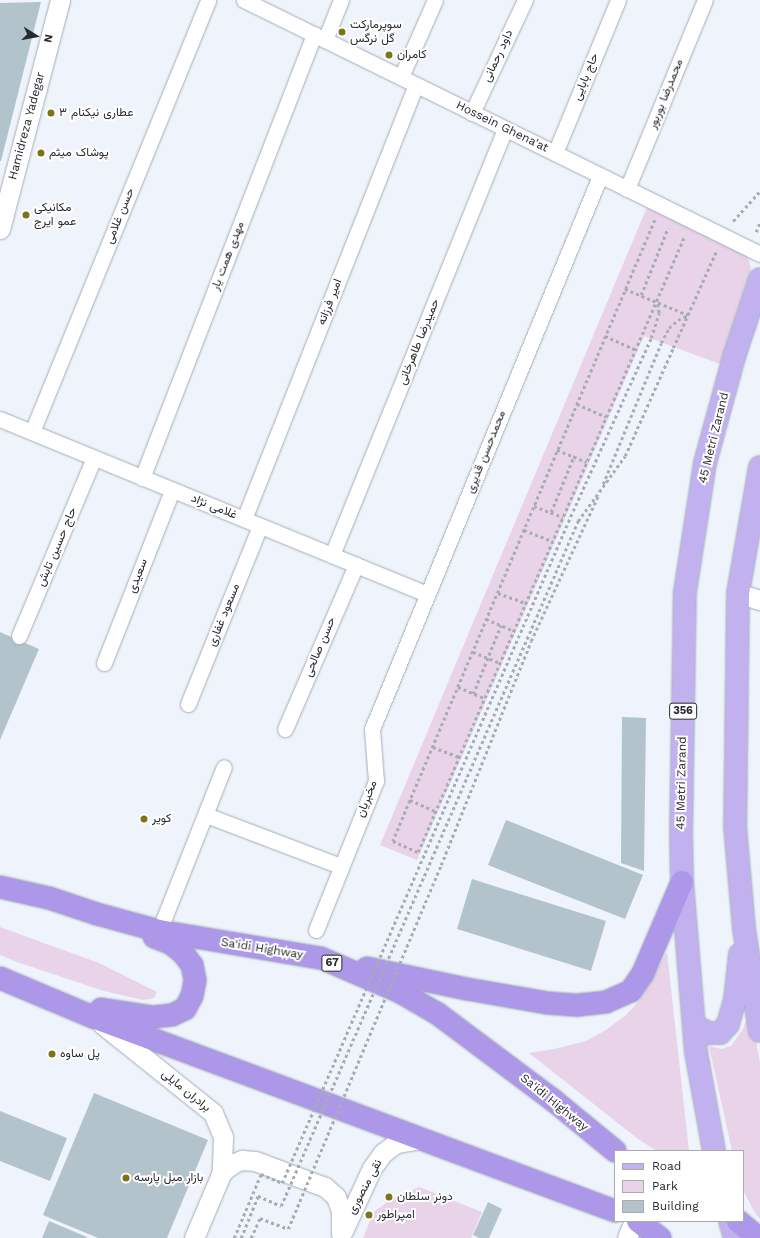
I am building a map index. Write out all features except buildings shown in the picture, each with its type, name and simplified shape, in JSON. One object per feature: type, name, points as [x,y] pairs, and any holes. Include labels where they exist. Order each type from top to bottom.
[{"type":"highway","points":[[321,958],[467,989],[547,1003],[578,1005],[606,1002],[631,991],[643,972],[682,882]]},
{"type":"highway","name":"Sa'idi Highway","points":[[0,887],[49,898],[97,914],[159,931],[321,958],[400,992],[438,1014],[553,1100],[614,1150]]},
{"type":"highway","points":[[52,1000],[153,1017],[172,1015],[186,1009],[192,996],[195,980],[192,966],[183,953],[170,943],[97,914]]},
{"type":"highway","points":[[0,978],[93,1017],[614,1211]]},
{"type":"highway","points":[[639,1222],[660,1238]]},
{"type":"highway","points":[[739,1222],[758,1238]]},
{"type":"main road","name":"45 Metri Zarand","points":[[714,1150],[696,1052],[682,882],[681,836],[685,592],[706,463],[734,357],[760,279]]},
{"type":"main road","points":[[760,468],[738,593],[735,826],[744,929],[760,1031]]},
{"type":"main road","points":[[694,1026],[709,1033],[720,1033],[728,1024],[735,1000],[744,929]]},
{"type":"main road","points":[[730,1222],[735,1238]]},
{"type":"street","name":"Hamidreza Yadegar","points":[[0,229],[60,0]]},
{"type":"street","name":"حسن غلامی","points":[[32,432],[208,0]]},
{"type":"street","name":"مهدی همت یار","points":[[142,478],[319,37],[341,0]]},
{"type":"street","points":[[400,77],[435,0]]},
{"type":"street","name":"داود رحمانی","points":[[472,113],[525,0]]},
{"type":"street","name":"حاج بابایی","points":[[555,153],[618,0]]},
{"type":"street","name":"محمدرضا بوربور","points":[[627,189],[705,0]]},
{"type":"street","name":"Hossein Ghena'at","points":[[247,1],[760,254]]},
{"type":"street","name":"امیر فرزانه","points":[[244,519],[416,85]]},
{"type":"street","name":"حمیدرضا طاهرخانی","points":[[332,555],[506,129]]},
{"type":"street","name":"محمدحسن قدیری","points":[[372,729],[600,176]]},
{"type":"street","name":"غلامی نژاد","points":[[0,419],[427,594]]},
{"type":"street","name":"حاج حسین تابش","points":[[19,636],[94,458]]},
{"type":"street","name":"سعيدی","points":[[104,663],[172,490]]},
{"type":"street","name":"مسعود غفاری","points":[[188,704],[260,526]]},
{"type":"street","name":"حسن صالحی","points":[[285,729],[356,565]]},
{"type":"street","points":[[738,593],[760,600]]},
{"type":"street","name":"مخبریان","points":[[316,930],[340,866],[376,780],[372,729]]},
{"type":"street","points":[[159,931],[224,767]]},
{"type":"street","points":[[206,815],[340,866]]},
{"type":"street","name":"برادران مایلی","points":[[93,1017],[213,1113],[223,1137],[222,1172],[194,1238]]},
{"type":"street","name":"نقی منصوری","points":[[341,1236],[372,1168],[383,1153],[396,1144],[422,1139]]},
{"type":"street","points":[[222,1172],[234,1163],[242,1160],[255,1161],[324,1187],[336,1197],[341,1211],[341,1236]]},
{"type":"street","points":[[627,1238],[634,1222]]},
{"type":"path","points":[[241,1238],[258,1196],[281,1206],[578,521],[626,456],[723,236],[734,220],[760,191]]},
{"type":"path","points":[[659,222],[654,220],[393,841],[418,852],[686,233],[681,231]]},
{"type":"path","points":[[664,224],[675,228]]},
{"type":"path","points":[[641,295],[669,226]]},
{"type":"path","points":[[625,289],[688,315]]},
{"type":"path","points":[[234,1238],[261,1174],[282,1183],[573,511],[651,338],[659,313],[656,301]]},
{"type":"path","points":[[251,1238],[260,1218],[288,1229],[441,866],[531,641],[601,489],[661,343],[669,328],[678,320],[688,315]]},
{"type":"path","points":[[605,336],[636,350]]},
{"type":"path","points":[[577,404],[606,417]]},
{"type":"path","points":[[557,450],[587,462]]},
{"type":"path","points":[[551,512],[574,456]]},
{"type":"path","points":[[534,506],[563,517]]},
{"type":"path","points":[[524,530],[552,541]]},
{"type":"path","points":[[498,592],[526,603]]},
{"type":"path","points":[[486,619],[514,631]]},
{"type":"path","points":[[473,694],[489,658],[501,625]]},
{"type":"path","points":[[473,652],[500,662]]},
{"type":"path","points":[[458,687],[484,698]]},
{"type":"path","points":[[433,747],[459,757]]},
{"type":"path","points":[[410,800],[436,811]]},
{"type":"green space","points":[[647,207],[743,253],[749,260],[751,269],[720,364],[644,336],[417,860],[380,845]]},
{"type":"green space","points":[[0,927],[99,963],[157,992],[154,998],[143,1000],[104,991],[0,955]]},
{"type":"green space","points":[[667,952],[689,1150],[655,1150],[638,1139],[529,1053],[554,1049],[586,1041],[606,1030],[626,1015],[639,1001]]},
{"type":"green space","points":[[750,1009],[760,1062],[760,1219],[755,1213],[744,1192],[744,1150],[732,1150],[709,1046],[721,1049],[731,1046],[743,1029]]},
{"type":"green space","points":[[419,1187],[482,1212],[471,1238],[363,1238],[373,1213],[392,1198]]},
{"type":"place","name":"سوپرمارکت گل نرگس","points":[[342,32]]},
{"type":"place","name":"کامران","points":[[389,55]]},
{"type":"place","name":"عطاری نیکنام ۳","points":[[51,113]]},
{"type":"place","name":"پوشاک میثم","points":[[41,153]]},
{"type":"place","name":"مکانیکی عمو ایرج","points":[[26,215]]},
{"type":"place","name":"کویر","points":[[144,819]]},
{"type":"place","name":"پل ساوه","points":[[52,1054]]},
{"type":"place","name":"بازار مبل پارسه","points":[[126,1178]]},
{"type":"place","name":"دونر سلطان","points":[[389,1197]]},
{"type":"place","name":"امپراطور","points":[[369,1215]]}]
